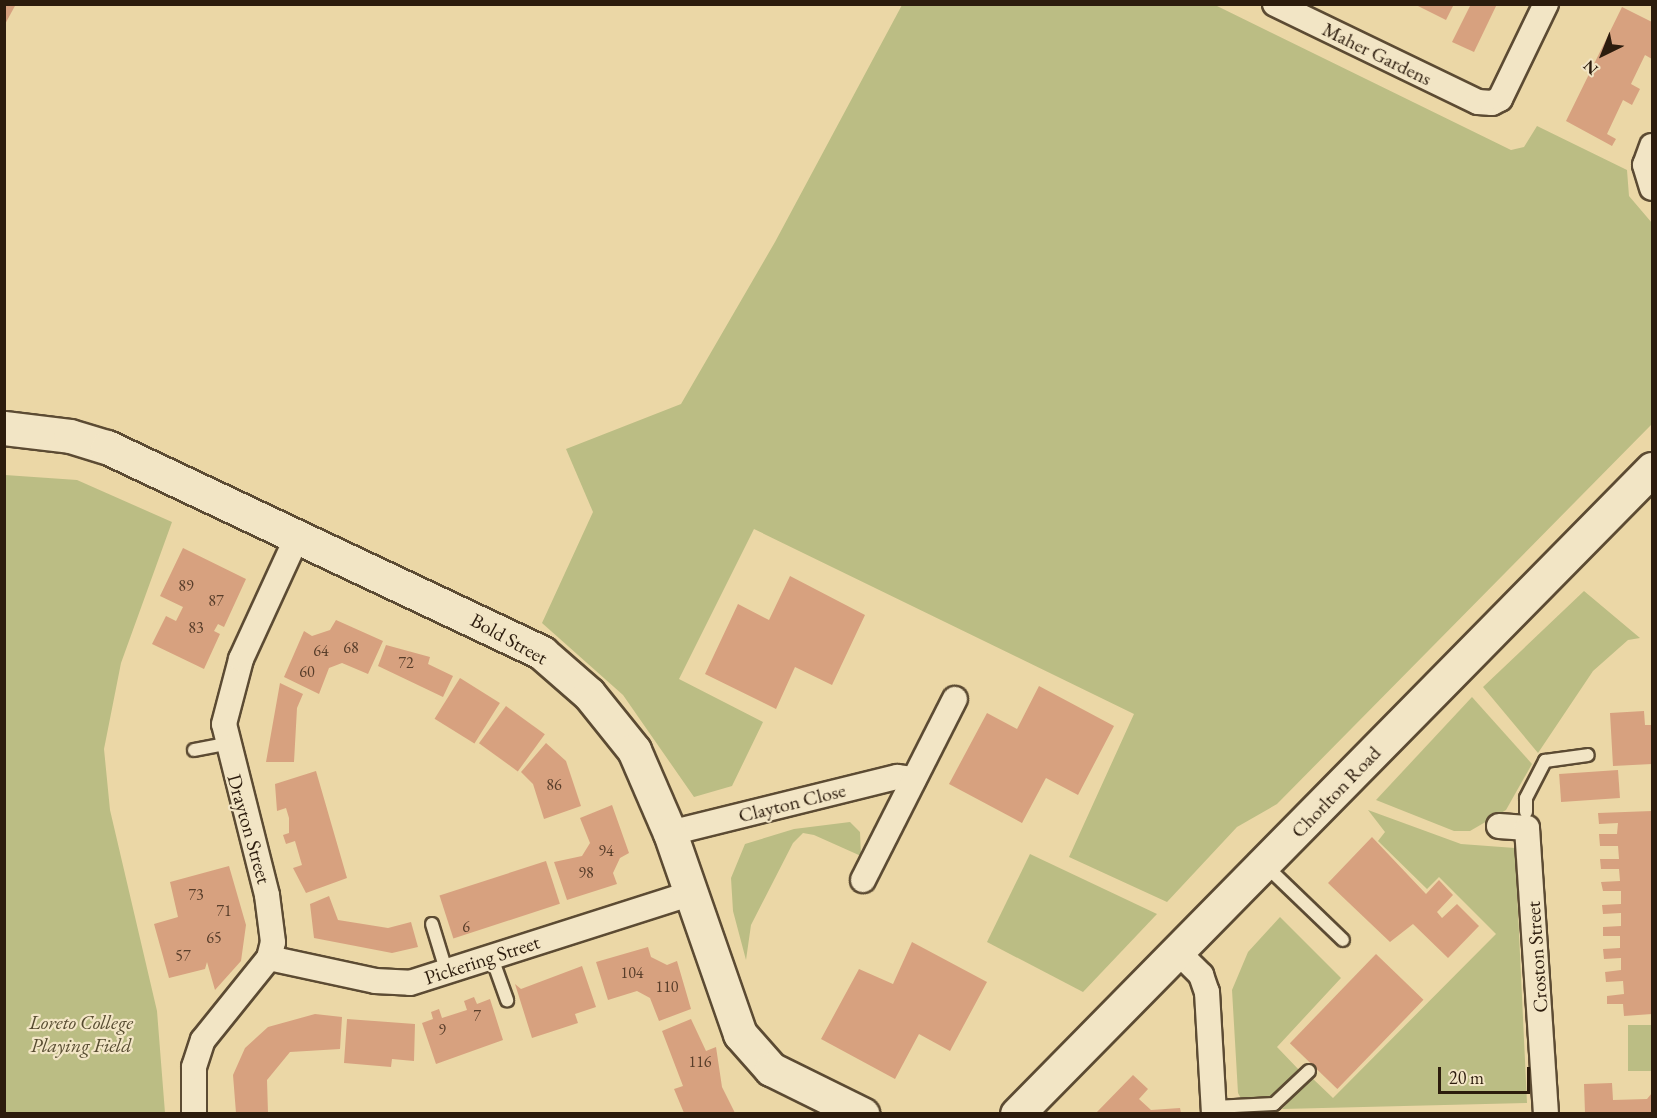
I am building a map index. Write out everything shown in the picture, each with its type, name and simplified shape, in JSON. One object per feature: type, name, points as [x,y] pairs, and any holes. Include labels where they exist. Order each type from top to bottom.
[{"type":"street","name":"Maher Gardens","points":[[1275,4],[1478,102],[1500,99],[1546,4]]},
{"type":"street","points":[[1653,146],[1645,165],[1653,188]]},
{"type":"street","name":"Bold Street","points":[[4,428],[70,436],[107,447],[503,633],[559,667],[634,750],[670,833],[740,1034],[771,1069],[862,1113]]},
{"type":"street","name":"Chorlton Road","points":[[1017,1113],[1265,865],[1653,469]]},
{"type":"street","name":"Drayton Street","points":[[194,1113],[194,1067],[203,1040],[268,958],[273,932],[267,895],[226,744],[229,693],[298,535]]},
{"type":"street","points":[[863,880],[955,699]]},
{"type":"street","name":"Clayton Close","points":[[670,833],[897,777],[914,780]]},
{"type":"street","points":[[1499,826],[1527,820]]},
{"type":"street","name":"Croston Street","points":[[1527,820],[1546,1113]]},
{"type":"street","name":"Pickering Street","points":[[268,958],[394,983],[447,973],[692,893]]},
{"type":"street","points":[[1178,952],[1201,975],[1207,992],[1214,1110]]},
{"type":"lane","points":[[194,750],[226,744]]},
{"type":"lane","points":[[1527,820],[1526,798],[1545,761],[1588,755]]},
{"type":"lane","points":[[1265,865],[1343,940]]},
{"type":"lane","points":[[432,924],[447,973]]},
{"type":"lane","points":[[492,958],[507,1000]]},
{"type":"lane","points":[[1214,1110],[1274,1104],[1309,1071]]},
{"type":"green space","points":[[902,5],[1215,5],[1511,150],[1524,147],[1537,126],[1627,170],[1629,196],[1652,223],[1652,424],[1277,804],[1237,827],[1167,902],[1069,857],[1134,714],[754,529],[679,679],[763,722],[732,786],[694,797],[623,695],[542,623],[593,512],[566,449],[681,404],[775,242]]},
{"type":"green space","name":"Loreto College Playing Field","points":[[5,475],[77,480],[172,522],[121,663],[104,749],[110,810],[157,1011],[165,1113],[5,1113]]},
{"type":"green space","points":[[1584,591],[1640,638],[1628,640],[1593,671],[1538,753],[1483,687]]},
{"type":"green space","points":[[1472,697],[1532,764],[1506,810],[1470,831],[1454,831],[1376,800]]},
{"type":"green space","points":[[1368,810],[1461,844],[1515,848],[1527,1103],[1282,1109],[1311,1077],[1333,1098],[1496,934],[1439,877],[1427,889],[1378,841],[1385,832]]},
{"type":"green space","points":[[850,822],[860,832],[861,856],[814,835],[803,833],[793,843],[751,925],[746,960],[733,911],[731,878],[745,844],[794,829]]},
{"type":"green space","points":[[1030,854],[1157,914],[1083,992],[987,942]]},
{"type":"green space","points":[[1280,917],[1341,978],[1277,1047],[1300,1071],[1276,1096],[1243,1102],[1238,1093],[1232,990],[1248,952]]},
{"type":"green space","points":[[1628,1025],[1652,1025],[1652,1071],[1628,1071]]},
{"type":"building","points":[[4,4],[16,4],[4,26]]},
{"type":"building","points":[[1414,4],[1454,4],[1446,20]]},
{"type":"building","points":[[1471,4],[1497,4],[1474,52],[1452,42]]},
{"type":"building","points":[[1622,7],[1652,22],[1652,59],[1645,55],[1631,84],[1640,89],[1632,105],[1623,100],[1607,134],[1616,139],[1612,146],[1566,121]]},
{"type":"building","points":[[183,548],[246,579],[224,627],[218,624],[214,631],[220,634],[204,669],[152,644],[166,616],[176,621],[183,607],[160,596]]},
{"type":"building","points":[[790,576],[865,615],[832,685],[795,667],[776,709],[705,674],[738,604],[769,620]]},
{"type":"building","points":[[336,620],[383,641],[368,674],[342,663],[329,668],[319,694],[284,677],[304,631],[312,636],[330,630]]},
{"type":"building","points":[[386,645],[430,657],[428,664],[453,676],[443,697],[378,666]]},
{"type":"building","points":[[460,678],[500,703],[474,744],[435,719]]},
{"type":"building","points":[[280,683],[303,694],[297,708],[294,762],[266,762]]},
{"type":"building","points":[[1039,686],[1114,726],[1078,795],[1046,778],[1022,823],[949,784],[987,713],[1017,729]]},
{"type":"building","points":[[506,706],[545,734],[518,771],[479,743]]},
{"type":"building","points":[[1644,711],[1645,725],[1652,725],[1652,764],[1613,766],[1610,713]]},
{"type":"building","points":[[546,743],[566,761],[581,806],[544,819],[533,784],[521,772]]},
{"type":"building","points":[[1618,770],[1620,798],[1561,802],[1559,774]]},
{"type":"building","points":[[316,771],[347,878],[306,893],[293,868],[302,865],[295,841],[286,844],[283,835],[289,833],[289,818],[286,808],[277,811],[275,784]]},
{"type":"building","points":[[612,805],[629,853],[620,858],[613,873],[617,884],[567,900],[554,862],[582,856],[590,843],[580,818]]},
{"type":"building","points":[[1652,811],[1652,1014],[1624,1016],[1623,1004],[1607,1004],[1607,996],[1624,994],[1623,981],[1606,982],[1605,972],[1621,970],[1621,958],[1604,959],[1603,949],[1620,948],[1620,936],[1603,936],[1603,927],[1621,926],[1621,913],[1603,914],[1602,905],[1621,904],[1621,891],[1603,891],[1601,882],[1620,881],[1619,869],[1601,869],[1600,859],[1619,859],[1618,846],[1600,846],[1599,834],[1617,834],[1618,823],[1599,824],[1598,813]]},
{"type":"building","points":[[1372,837],[1426,894],[1439,880],[1453,895],[1437,912],[1442,918],[1457,904],[1479,926],[1448,958],[1413,924],[1390,942],[1328,883]]},
{"type":"building","points":[[546,861],[560,904],[453,938],[439,896]]},
{"type":"building","points":[[229,866],[246,925],[241,961],[215,990],[207,962],[205,969],[169,978],[154,924],[178,917],[170,882]]},
{"type":"building","points":[[329,896],[338,920],[388,928],[411,922],[418,947],[392,953],[314,938],[310,904]]},
{"type":"building","points":[[912,942],[987,982],[950,1051],[919,1034],[895,1079],[821,1039],[859,969],[893,984]]},
{"type":"building","points":[[648,947],[651,957],[667,965],[677,961],[691,1009],[659,1021],[650,998],[637,991],[608,1000],[596,962]]},
{"type":"building","points":[[1376,954],[1423,1000],[1337,1089],[1290,1043]]},
{"type":"building","points":[[582,966],[596,1007],[575,1014],[578,1023],[532,1038],[515,984],[521,989]]},
{"type":"building","points":[[474,997],[477,1004],[490,999],[503,1040],[436,1064],[422,1023],[433,1019],[431,1012],[439,1009],[442,1018],[467,1010],[464,1001]]},
{"type":"building","points":[[315,1014],[342,1017],[340,1049],[290,1052],[267,1080],[268,1113],[236,1113],[233,1075],[245,1048],[268,1027]]},
{"type":"building","points":[[347,1019],[415,1024],[414,1061],[392,1059],[391,1067],[344,1063]]},
{"type":"building","points":[[691,1019],[706,1051],[716,1047],[722,1087],[735,1113],[684,1113],[674,1089],[683,1086],[662,1031]]},
{"type":"building","points":[[1133,1075],[1148,1089],[1139,1099],[1151,1110],[1180,1108],[1181,1113],[1096,1113]]},
{"type":"building","points":[[1612,1083],[1613,1100],[1647,1099],[1652,1093],[1652,1113],[1585,1113],[1584,1084]]}]
